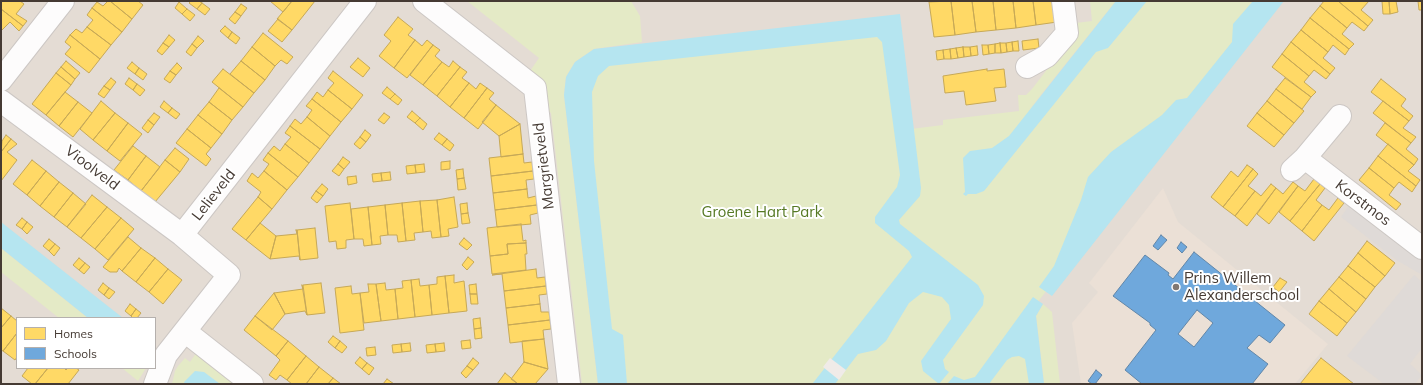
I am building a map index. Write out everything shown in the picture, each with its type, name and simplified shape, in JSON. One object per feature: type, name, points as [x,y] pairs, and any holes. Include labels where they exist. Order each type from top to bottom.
[{"type":"street","points":[[1,80],[63,1]]},
{"type":"street","name":"Lelieveld","points":[[155,384],[166,355],[186,332],[229,275],[182,235],[365,1]]},
{"type":"street","name":"Margrietveld","points":[[424,1],[535,88],[569,384]]},
{"type":"street","points":[[1027,67],[1047,56],[1067,33],[1063,1]]},
{"type":"street","name":"Vioolveld","points":[[1,101],[182,235]]},
{"type":"street","name":"Korstmos","points":[[1340,116],[1298,164],[1422,248]]},
{"type":"street","points":[[186,332],[252,384]]},
{"type":"shaded area","points":[[1,1],[1422,1],[1422,384],[1,384]]},
{"type":"shaded area","name":"Prins Willem Alexanderschool","points":[[1163,188],[1178,222],[1328,344],[1295,384],[1081,384],[1072,323],[1098,292],[1089,283]]},
{"type":"shaded area","points":[[1350,204],[1422,257],[1422,275],[1398,261],[1341,217]]},
{"type":"shaded area","points":[[1414,275],[1422,282],[1422,348],[1410,364],[1422,375],[1415,384],[1384,384],[1347,356]]},
{"type":"green space","points":[[467,1],[631,1],[640,16],[642,42],[594,49],[575,62],[566,77],[564,95],[598,384],[582,384],[551,113],[544,107],[530,71],[539,58]]},
{"type":"green space","name":"Groene Hart Park","points":[[1090,1],[1116,1],[1028,111],[1122,1],[1276,1],[1185,113],[1030,312],[1040,384],[610,384],[575,88],[597,59],[896,25],[911,129],[943,125],[943,120],[1019,111],[1018,95],[1026,95],[1032,89],[1075,33],[1076,23],[1092,21]]},
{"type":"green space","points":[[1,248],[87,317],[58,317],[1,272]]},
{"type":"green space","points":[[1043,304],[1052,312],[1060,384],[1044,384],[1036,316]]},
{"type":"green space","points":[[199,349],[242,384],[172,384],[175,371],[178,366],[185,358],[190,362]]},
{"type":"green space","points":[[123,369],[145,369],[138,381]]},
{"type":"water","points":[[1116,1],[1147,1],[1108,48],[1096,52],[984,191],[976,194],[968,194],[966,196],[963,194],[965,192],[963,158],[970,151],[992,148],[1009,136]]},
{"type":"water","points":[[1253,1],[1284,1],[1052,296],[1039,287],[1054,266],[1081,200],[1088,177],[1111,152],[1162,115],[1176,100],[1187,98],[1232,42],[1233,24]]},
{"type":"water","points":[[900,14],[921,188],[920,196],[899,220],[900,224],[978,285],[984,296],[983,305],[943,360],[945,369],[949,372],[939,384],[923,371],[921,361],[951,319],[949,305],[942,297],[923,292],[909,303],[886,341],[876,350],[858,354],[835,384],[806,384],[813,383],[912,257],[909,251],[875,223],[875,217],[897,187],[900,175],[882,42],[877,37],[609,66],[598,76],[592,92],[594,161],[612,329],[623,335],[627,384],[598,384],[564,95],[566,77],[575,62],[594,49]]},
{"type":"water","points":[[1,222],[122,317],[87,317],[1,248]]},
{"type":"water","points":[[1033,297],[1043,304],[1036,316],[1044,384],[1029,384],[1025,359],[1019,356],[1012,357],[1007,360],[989,384],[947,384],[954,376],[964,380],[975,377]]},
{"type":"water","points":[[195,371],[204,372],[220,384],[185,384],[184,382]]},
{"type":"pier","points":[[830,358],[846,370],[839,380],[823,367]]},
{"type":"building: Homes","points":[[1,1],[20,1],[24,4],[16,14],[27,21],[23,26],[1,9]]},
{"type":"building: Homes","points":[[108,1],[132,19],[122,32],[92,8],[97,2],[103,6]]},
{"type":"building: Homes","points":[[110,1],[138,1],[143,5],[132,19]]},
{"type":"building: Homes","points":[[191,1],[199,1],[202,3],[197,9],[189,3]]},
{"type":"building: Homes","points":[[270,1],[292,1],[283,12]]},
{"type":"building: Homes","points":[[292,1],[315,1],[292,30],[277,19]]},
{"type":"building: Homes","points":[[951,1],[955,35],[934,37],[929,2]]},
{"type":"building: Homes","points":[[951,1],[972,1],[976,32],[955,35]]},
{"type":"building: Homes","points":[[972,1],[993,1],[996,30],[976,32]]},
{"type":"building: Homes","points":[[993,1],[1013,1],[1016,28],[996,30]]},
{"type":"building: Homes","points":[[1013,1],[1033,1],[1036,25],[1016,28]]},
{"type":"building: Homes","points":[[1033,1],[1055,1],[1057,22],[1036,25]]},
{"type":"building: Homes","points":[[1324,1],[1338,1],[1368,26],[1364,31],[1352,22],[1347,28],[1320,6]]},
{"type":"building: Homes","points":[[1338,1],[1369,1],[1361,10],[1373,20],[1368,26]]},
{"type":"building: Homes","points":[[1382,1],[1389,1],[1390,14],[1383,14]]},
{"type":"building: Homes","points":[[1389,1],[1396,1],[1398,12],[1390,14]]},
{"type":"building: Homes","points":[[1418,1],[1422,1],[1422,10],[1419,10]]},
{"type":"building: Homes","points":[[179,2],[187,9],[182,14],[175,8]]},
{"type":"building: Homes","points":[[202,3],[210,9],[205,15],[197,9]]},
{"type":"building: Homes","points":[[241,4],[247,8],[241,16],[235,12]]},
{"type":"building: Homes","points":[[1320,6],[1347,28],[1342,34],[1354,44],[1349,49],[1310,18]]},
{"type":"building: Homes","points":[[92,8],[122,32],[111,45],[87,27],[93,20],[87,15]]},
{"type":"building: Homes","points":[[1,9],[23,26],[19,31],[10,22],[1,31]]},
{"type":"building: Homes","points":[[187,9],[195,15],[190,21],[182,14]]},
{"type":"building: Homes","points":[[235,12],[241,16],[235,24],[229,19]]},
{"type":"building: Homes","points":[[398,17],[413,29],[408,35],[415,40],[394,68],[379,56],[391,41],[384,35]]},
{"type":"building: Homes","points":[[1310,18],[1349,49],[1345,55],[1333,45],[1328,52],[1301,30]]},
{"type":"building: Homes","points":[[278,19],[292,30],[282,42],[268,31]]},
{"type":"building: Homes","points":[[225,26],[232,32],[228,38],[220,31]]},
{"type":"building: Homes","points":[[87,27],[111,45],[100,59],[70,35],[76,29],[82,33]]},
{"type":"building: Homes","points":[[1301,30],[1328,52],[1323,58],[1335,68],[1330,74],[1291,42]]},
{"type":"building: Homes","points":[[232,32],[240,38],[236,44],[228,38]]},
{"type":"building: Homes","points":[[263,33],[293,57],[287,64],[281,60],[275,66],[252,47]]},
{"type":"building: Homes","points":[[70,35],[100,59],[89,73],[65,54],[71,47],[65,42]]},
{"type":"building: Homes","points":[[169,35],[175,40],[169,47],[163,43]]},
{"type":"building: Homes","points":[[198,36],[204,41],[197,48],[192,44]]},
{"type":"building: Homes","points":[[1038,39],[1039,48],[1023,50],[1022,41]]},
{"type":"building: Homes","points":[[415,40],[422,46],[427,40],[433,45],[407,78],[394,68]]},
{"type":"building: Homes","points":[[1018,41],[1019,51],[1013,51],[1012,42]]},
{"type":"building: Homes","points":[[1012,42],[1013,51],[1007,52],[1006,43]]},
{"type":"building: Homes","points":[[1291,42],[1330,74],[1326,79],[1314,70],[1309,76],[1282,54]]},
{"type":"building: Homes","points":[[163,43],[169,47],[162,55],[157,51]]},
{"type":"building: Homes","points":[[1000,43],[1001,53],[995,53],[995,44]]},
{"type":"building: Homes","points":[[1000,43],[1006,43],[1007,52],[1001,53]]},
{"type":"building: Homes","points":[[192,44],[197,48],[191,56],[186,52]]},
{"type":"building: Homes","points":[[995,44],[995,53],[989,54],[988,45]]},
{"type":"building: Homes","points":[[433,45],[440,50],[435,56],[442,62],[423,85],[410,75]]},
{"type":"building: Homes","points":[[982,45],[988,45],[989,54],[983,55]]},
{"type":"building: Homes","points":[[977,46],[978,55],[971,56],[970,47]]},
{"type":"building: Homes","points":[[252,47],[275,66],[265,80],[241,61]]},
{"type":"building: Homes","points":[[963,47],[964,57],[958,58],[956,48]]},
{"type":"building: Homes","points":[[963,47],[970,47],[971,56],[964,57]]},
{"type":"building: Homes","points":[[956,48],[958,58],[951,59],[950,49]]},
{"type":"building: Homes","points":[[950,49],[951,59],[944,59],[943,50]]},
{"type":"building: Homes","points":[[943,50],[944,59],[937,60],[936,51]]},
{"type":"building: Homes","points":[[1282,54],[1309,76],[1304,82],[1316,92],[1311,97],[1272,67]]},
{"type":"building: Homes","points":[[358,58],[370,68],[363,77],[350,67]]},
{"type":"building: Homes","points":[[66,61],[80,73],[75,79],[61,67]]},
{"type":"building: Homes","points":[[241,61],[265,80],[254,93],[230,74]]},
{"type":"building: Homes","points":[[453,61],[460,67],[437,96],[423,85],[442,62],[449,67]]},
{"type":"building: Homes","points":[[132,62],[139,68],[135,74],[127,68]]},
{"type":"building: Homes","points":[[177,63],[182,68],[176,75],[170,71]]},
{"type":"building: Homes","points":[[61,67],[75,79],[71,85],[56,73]]},
{"type":"building: Homes","points":[[460,67],[467,72],[462,78],[469,83],[450,107],[437,96]]},
{"type":"building: Homes","points":[[139,68],[147,74],[143,80],[135,74]]},
{"type":"building: Homes","points":[[223,69],[254,93],[243,107],[212,82]]},
{"type":"building: Homes","points":[[987,69],[987,71],[1004,69],[1006,87],[994,88],[996,101],[966,105],[964,91],[945,93],[943,76]]},
{"type":"building: Homes","points":[[170,71],[176,75],[170,83],[164,79]]},
{"type":"building: Homes","points":[[333,71],[363,95],[352,109],[328,90],[334,83],[328,78]]},
{"type":"building: Homes","points":[[56,73],[71,85],[46,115],[32,104]]},
{"type":"building: Homes","points":[[111,78],[116,82],[110,90],[104,86]]},
{"type":"building: Homes","points":[[129,78],[137,84],[133,90],[125,84]]},
{"type":"building: Homes","points":[[1285,78],[1311,97],[1302,109],[1276,89]]},
{"type":"building: Homes","points":[[1381,79],[1406,99],[1401,106],[1413,116],[1409,121],[1371,92]]},
{"type":"building: Homes","points":[[469,83],[476,89],[480,83],[487,88],[464,118],[450,107]]},
{"type":"building: Homes","points":[[137,84],[145,90],[140,96],[133,90]]},
{"type":"building: Homes","points":[[104,86],[110,90],[104,98],[98,94]]},
{"type":"building: Homes","points":[[387,87],[395,94],[390,99],[382,93]]},
{"type":"building: Homes","points":[[219,88],[243,107],[232,120],[209,102]]},
{"type":"building: Homes","points":[[487,88],[494,93],[489,99],[496,105],[478,129],[464,118]]},
{"type":"building: Homes","points":[[1276,89],[1304,111],[1294,123],[1267,101]]},
{"type":"building: Homes","points":[[328,90],[352,109],[341,122],[312,99],[317,92],[323,97]]},
{"type":"building: Homes","points":[[65,92],[78,102],[59,126],[46,115]]},
{"type":"building: Homes","points":[[395,94],[402,100],[398,105],[390,99]]},
{"type":"building: Homes","points":[[312,99],[341,122],[330,136],[307,117],[312,110],[306,106]]},
{"type":"building: Homes","points":[[101,101],[115,113],[93,140],[80,129]]},
{"type":"building: Homes","points":[[164,101],[172,108],[168,113],[160,107]]},
{"type":"building: Homes","points":[[1267,101],[1294,123],[1284,135],[1257,113]]},
{"type":"building: Homes","points":[[1383,101],[1409,121],[1403,128],[1416,137],[1411,143],[1373,113]]},
{"type":"building: Homes","points":[[78,102],[92,113],[73,137],[59,126]]},
{"type":"building: Homes","points":[[209,102],[232,120],[222,134],[198,115]]},
{"type":"building: Homes","points":[[496,105],[520,124],[499,136],[482,122]]},
{"type":"building: Homes","points":[[172,108],[180,114],[176,119],[168,113]]},
{"type":"building: Homes","points":[[412,111],[420,118],[415,123],[407,117]]},
{"type":"building: Homes","points":[[115,113],[128,123],[107,151],[93,140]]},
{"type":"building: Homes","points":[[154,113],[160,117],[154,125],[148,120]]},
{"type":"building: Homes","points":[[384,113],[390,117],[384,124],[378,120]]},
{"type":"building: Homes","points":[[1257,113],[1284,135],[1274,147],[1247,126]]},
{"type":"building: Homes","points":[[198,115],[222,134],[211,148],[187,129]]},
{"type":"building: Homes","points":[[307,117],[330,136],[320,149],[290,126],[295,119],[301,124]]},
{"type":"building: Homes","points":[[420,118],[427,124],[423,130],[415,123]]},
{"type":"building: Homes","points":[[148,120],[154,125],[148,133],[142,128]]},
{"type":"building: Homes","points":[[128,123],[142,134],[120,161],[107,151]]},
{"type":"building: Homes","points":[[1385,123],[1411,143],[1406,149],[1418,159],[1414,165],[1376,135]]},
{"type":"building: Homes","points":[[520,124],[523,154],[501,157],[499,136]]},
{"type":"building: Homes","points":[[290,126],[320,149],[309,163],[285,144],[291,137],[285,133]]},
{"type":"building: Homes","points":[[187,129],[211,148],[206,154],[211,159],[206,166],[176,143]]},
{"type":"building: Homes","points":[[365,130],[371,135],[366,142],[360,137]]},
{"type":"building: Homes","points":[[439,133],[447,139],[442,145],[434,139]]},
{"type":"building: Homes","points":[[6,135],[11,139],[1,152],[2,141]]},
{"type":"building: Homes","points":[[360,137],[366,142],[360,149],[354,144]]},
{"type":"building: Homes","points":[[11,139],[17,144],[7,152],[17,160],[1,181],[1,152]]},
{"type":"building: Homes","points":[[447,139],[454,145],[450,151],[442,145]]},
{"type":"building: Homes","points":[[285,144],[309,163],[298,177],[268,153],[274,146],[280,151]]},
{"type":"building: Homes","points":[[1388,144],[1414,165],[1408,171],[1420,180],[1416,186],[1378,156]]},
{"type":"building: Homes","points":[[133,146],[146,156],[128,180],[114,170]]},
{"type":"building: Homes","points":[[175,148],[189,159],[180,172],[165,160]]},
{"type":"building: Homes","points":[[268,153],[298,177],[287,190],[264,171],[269,164],[263,160]]},
{"type":"building: Homes","points":[[523,154],[524,163],[532,162],[533,171],[491,176],[489,158]]},
{"type":"building: Homes","points":[[146,156],[160,167],[141,191],[128,180]]},
{"type":"building: Homes","points":[[1378,156],[1416,186],[1412,192],[1399,182],[1394,188],[1369,168]]},
{"type":"building: Homes","points":[[343,157],[350,162],[344,169],[338,164]]},
{"type":"building: Homes","points":[[32,160],[46,171],[27,195],[13,184]]},
{"type":"building: Homes","points":[[165,160],[180,172],[155,202],[141,191]]},
{"type":"building: Homes","points":[[450,161],[450,169],[441,170],[441,162]]},
{"type":"building: Homes","points":[[338,164],[344,169],[339,176],[332,171]]},
{"type":"building: Homes","points":[[424,164],[425,172],[416,173],[415,165]]},
{"type":"building: Homes","points":[[415,165],[416,173],[407,174],[406,166]]},
{"type":"building: Homes","points":[[1247,165],[1253,169],[1223,207],[1211,197],[1231,171],[1238,177]]},
{"type":"building: Homes","points":[[1369,168],[1394,188],[1389,195],[1401,204],[1396,210],[1359,180]]},
{"type":"building: Homes","points":[[463,169],[464,178],[457,179],[456,170]]},
{"type":"building: Homes","points":[[1253,169],[1258,174],[1248,186],[1255,191],[1235,216],[1223,207]]},
{"type":"building: Homes","points":[[46,171],[59,182],[40,206],[27,195]]},
{"type":"building: Homes","points":[[264,171],[287,190],[272,209],[258,197],[261,192],[247,181],[252,173],[258,178]]},
{"type":"building: Homes","points":[[533,171],[534,179],[526,180],[527,189],[493,193],[491,176]]},
{"type":"building: Homes","points":[[390,172],[391,180],[382,181],[381,173]]},
{"type":"building: Homes","points":[[381,173],[382,181],[373,182],[372,174]]},
{"type":"building: Homes","points":[[356,176],[357,183],[348,185],[347,177]]},
{"type":"building: Homes","points":[[464,178],[466,189],[458,190],[457,179]]},
{"type":"building: Homes","points":[[1314,179],[1320,184],[1290,221],[1279,212],[1298,186],[1305,191]]},
{"type":"building: Homes","points":[[59,182],[73,193],[54,217],[40,206]]},
{"type":"building: Homes","points":[[1293,182],[1298,186],[1269,224],[1257,214],[1276,188],[1283,194]]},
{"type":"building: Homes","points":[[322,184],[328,189],[323,196],[316,191]]},
{"type":"building: Homes","points":[[1271,184],[1276,188],[1247,226],[1235,216],[1255,191],[1261,196]]},
{"type":"building: Homes","points":[[1320,184],[1325,188],[1316,200],[1322,205],[1302,231],[1290,221]]},
{"type":"building: Homes","points":[[527,189],[528,198],[536,196],[537,205],[495,210],[493,193]]},
{"type":"building: Homes","points":[[316,191],[323,196],[317,203],[311,198]]},
{"type":"building: Homes","points":[[73,193],[86,204],[67,227],[54,217]]},
{"type":"building: Homes","points":[[92,195],[107,207],[81,238],[67,227]]},
{"type":"building: Homes","points":[[258,197],[272,209],[246,240],[232,229]]},
{"type":"building: Homes","points":[[454,197],[458,227],[448,229],[449,236],[441,237],[437,200]]},
{"type":"building: Homes","points":[[1338,198],[1344,203],[1314,241],[1302,231],[1322,205],[1329,210]]},
{"type":"building: Homes","points":[[437,200],[441,237],[432,238],[431,231],[423,232],[420,201]]},
{"type":"building: Homes","points":[[420,201],[423,232],[414,233],[415,240],[406,241],[402,203]]},
{"type":"building: Homes","points":[[350,203],[354,239],[346,240],[346,248],[337,249],[336,241],[329,242],[325,206]]},
{"type":"building: Homes","points":[[402,203],[406,241],[398,242],[397,235],[388,235],[385,205]]},
{"type":"building: Homes","points":[[467,203],[468,213],[461,214],[460,204]]},
{"type":"building: Homes","points":[[385,205],[388,235],[380,236],[381,244],[372,245],[368,207]]},
{"type":"building: Homes","points":[[537,205],[538,213],[530,215],[531,224],[497,227],[495,210]]},
{"type":"building: Homes","points":[[107,207],[121,218],[95,249],[81,238]]},
{"type":"building: Homes","points":[[368,207],[372,245],[364,246],[363,239],[354,239],[351,209]]},
{"type":"building: Homes","points":[[468,213],[470,223],[462,224],[461,214]]},
{"type":"building: Homes","points":[[22,218],[27,222],[22,229],[16,225]]},
{"type":"building: Homes","points":[[121,218],[134,229],[108,260],[95,249]]},
{"type":"building: Homes","points":[[27,222],[33,227],[27,234],[22,229]]},
{"type":"building: Homes","points":[[260,223],[276,236],[270,259],[246,240]]},
{"type":"building: Homes","points":[[521,224],[523,241],[526,240],[526,243],[507,244],[508,254],[490,256],[487,228]]},
{"type":"building: Homes","points":[[315,228],[318,258],[300,260],[297,230]]},
{"type":"building: Homes","points":[[297,230],[300,260],[299,256],[270,259],[276,236],[297,234]]},
{"type":"building: Homes","points":[[128,237],[141,248],[122,271],[119,268],[117,272],[110,272],[103,267]]},
{"type":"building: Homes","points":[[464,238],[472,245],[467,250],[459,244]]},
{"type":"building: Homes","points":[[49,239],[55,244],[49,251],[43,246]]},
{"type":"building: Homes","points":[[1367,241],[1395,263],[1385,276],[1358,253]]},
{"type":"building: Homes","points":[[526,243],[526,270],[492,274],[490,256],[508,254],[507,244]]},
{"type":"building: Homes","points":[[55,244],[60,248],[54,256],[49,251]]},
{"type":"building: Homes","points":[[141,248],[155,258],[136,282],[122,271]]},
{"type":"building: Homes","points":[[1358,253],[1385,276],[1375,287],[1348,266]]},
{"type":"building: Homes","points":[[468,257],[474,262],[467,270],[462,265]]},
{"type":"building: Homes","points":[[79,258],[85,263],[79,270],[73,265]]},
{"type":"building: Homes","points":[[155,258],[168,269],[149,292],[136,282]]},
{"type":"building: Homes","points":[[85,263],[90,267],[84,274],[79,270]]},
{"type":"building: Homes","points":[[1348,266],[1375,287],[1366,299],[1339,277]]},
{"type":"building: Homes","points":[[168,269],[182,280],[163,304],[149,292]]},
{"type":"building: Homes","points":[[536,269],[537,278],[545,277],[546,286],[504,291],[502,274],[492,275]]},
{"type":"building: Homes","points":[[454,275],[454,283],[464,281],[467,311],[449,313],[445,276]]},
{"type":"building: Homes","points":[[445,276],[449,313],[432,315],[429,285],[437,284],[437,277]]},
{"type":"building: Homes","points":[[1339,277],[1366,299],[1356,312],[1329,289]]},
{"type":"building: Homes","points":[[1280,278],[1287,282],[1279,292],[1273,287]]},
{"type":"building: Homes","points":[[419,279],[420,286],[429,285],[432,315],[415,317],[411,280]]},
{"type":"building: Homes","points":[[411,280],[415,317],[398,319],[395,289],[403,288],[402,281]]},
{"type":"building: Homes","points":[[103,283],[109,288],[104,295],[98,290]]},
{"type":"building: Homes","points":[[321,283],[325,313],[307,315],[303,285]]},
{"type":"building: Homes","points":[[385,283],[386,290],[395,289],[398,319],[381,321],[376,284]]},
{"type":"building: Homes","points":[[368,284],[376,284],[381,321],[364,323],[360,293],[369,292]]},
{"type":"building: Homes","points":[[476,284],[477,294],[470,294],[469,285]]},
{"type":"building: Homes","points":[[351,286],[352,294],[360,293],[364,330],[340,333],[335,288]]},
{"type":"building: Homes","points":[[546,286],[547,294],[539,295],[540,304],[506,308],[504,291]]},
{"type":"building: Homes","points":[[109,288],[115,292],[109,299],[104,295]]},
{"type":"building: Homes","points":[[303,289],[307,315],[305,311],[285,314],[274,293]]},
{"type":"building: Homes","points":[[1329,289],[1356,312],[1347,323],[1319,301]]},
{"type":"building: Homes","points":[[274,293],[285,314],[272,330],[255,316]]},
{"type":"building: Homes","points":[[470,294],[477,294],[478,304],[471,304]]},
{"type":"building: Homes","points":[[1319,301],[1347,323],[1337,336],[1309,314]]},
{"type":"building: Homes","points":[[130,304],[136,309],[131,316],[125,311]]},
{"type":"building: Homes","points":[[540,304],[541,312],[549,312],[550,320],[508,325],[506,308]]},
{"type":"building: Homes","points":[[1,308],[11,316],[1,328]]},
{"type":"building: Homes","points":[[136,309],[141,313],[138,317],[131,316]]},
{"type":"building: Homes","points":[[11,316],[16,320],[16,334],[3,351],[1,350],[1,328]]},
{"type":"building: Homes","points":[[255,316],[288,341],[276,356],[244,330]]},
{"type":"building: Homes","points":[[480,318],[481,328],[474,329],[473,319]]},
{"type":"building: Homes","points":[[550,320],[551,329],[543,330],[544,339],[510,343],[508,325]]},
{"type":"building: Homes","points":[[481,328],[482,338],[475,339],[474,329]]},
{"type":"building: Homes","points":[[16,334],[15,360],[3,351]]},
{"type":"building: Homes","points":[[333,336],[340,341],[335,348],[328,342]]},
{"type":"building: Homes","points":[[544,339],[548,369],[524,362],[522,341]]},
{"type":"building: Homes","points":[[470,340],[471,348],[462,349],[461,341]]},
{"type":"building: Homes","points":[[288,341],[306,356],[287,380],[280,375],[276,380],[269,375],[280,360],[276,356]]},
{"type":"building: Homes","points":[[340,341],[347,347],[342,353],[335,348]]},
{"type":"building: Homes","points":[[410,343],[411,351],[402,352],[401,344]]},
{"type":"building: Homes","points":[[444,343],[445,351],[436,352],[435,344]]},
{"type":"building: Homes","points":[[401,344],[402,352],[393,353],[392,345]]},
{"type":"building: Homes","points":[[435,344],[436,352],[427,353],[426,345]]},
{"type":"building: Homes","points":[[375,347],[376,355],[367,356],[366,348]]},
{"type":"building: Homes","points":[[306,356],[319,367],[306,384],[292,384],[287,380]]},
{"type":"building: Homes","points":[[360,357],[367,363],[362,369],[355,363]]},
{"type":"building: Homes","points":[[473,358],[479,363],[473,370],[467,366]]},
{"type":"building: Homes","points":[[1321,358],[1354,384],[1300,384]]},
{"type":"building: Homes","points":[[524,362],[548,369],[535,384],[518,384],[511,379]]},
{"type":"building: Homes","points":[[367,363],[374,368],[369,375],[362,369]]},
{"type":"building: Homes","points":[[467,366],[473,370],[466,378],[461,373]]},
{"type":"building: Homes","points":[[319,367],[333,378],[328,384],[306,384]]},
{"type":"building: Homes","points":[[27,369],[47,369],[35,384],[32,384],[22,376]]},
{"type":"building: Homes","points":[[47,369],[79,370],[68,384],[35,384]]},
{"type":"building: Homes","points":[[505,373],[511,378],[518,384],[497,384]]},
{"type":"building: Homes","points":[[333,378],[341,384],[328,384]]},
{"type":"building: Homes","points":[[387,379],[394,384],[383,384]]},
{"type":"building: Schools","points":[[1161,235],[1167,240],[1158,250],[1153,246]]},
{"type":"building: Schools","points":[[1181,242],[1187,247],[1182,253],[1177,248]]},
{"type":"building: Schools","points":[[1194,252],[1285,325],[1270,343],[1259,335],[1247,348],[1268,364],[1252,384],[1142,384],[1125,370],[1156,330],[1150,325],[1150,323],[1113,296],[1145,255],[1169,273],[1168,275],[1173,279]],"holes":[[[1197,310],[1213,323],[1194,347],[1178,334]]]},
{"type":"building: Schools","points":[[1096,370],[1102,375],[1095,384],[1092,384],[1088,381]]},
{"type":"place","name":"Prins Willem Alexanderschool","points":[[1176,287]]}]
